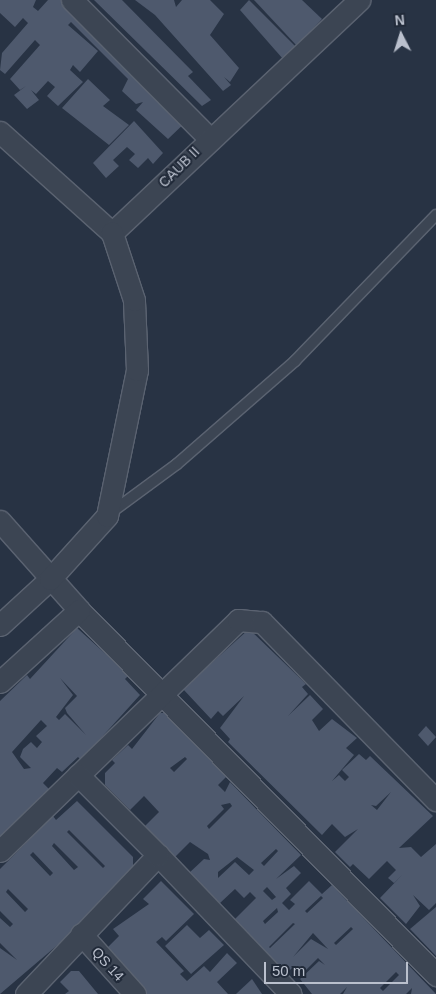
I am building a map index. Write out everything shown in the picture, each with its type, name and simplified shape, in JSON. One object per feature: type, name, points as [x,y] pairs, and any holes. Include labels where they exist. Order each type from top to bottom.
[{"type":"street","points":[[72,0],[209,138]]},
{"type":"street","name":"CAUB II","points":[[112,233],[209,138],[359,0]]},
{"type":"street","points":[[0,132],[112,233],[134,300],[137,370],[106,516],[50,578],[0,625]]},
{"type":"street","points":[[0,521],[79,610],[436,975]]},
{"type":"street","points":[[0,682],[79,610]]},
{"type":"street","points":[[0,851],[238,620],[252,618],[262,622],[436,800]]},
{"type":"street","points":[[78,775],[158,855],[291,994]]},
{"type":"street","points":[[26,994],[158,855]]},
{"type":"street","name":"QS 14","points":[[81,934],[135,994]]},
{"type":"lane","points":[[106,516],[176,464],[295,361],[436,215]]},
{"type":"building","points":[[0,0],[36,0],[33,7],[38,11],[48,0],[83,0],[189,119],[168,139],[136,110],[143,102],[136,104],[122,91],[128,79],[71,22],[68,25],[98,51],[80,72],[73,65],[70,70],[83,82],[58,106],[47,96],[55,87],[48,81],[36,94],[31,90],[39,100],[27,109],[14,95],[26,86],[20,90],[10,79],[40,45],[35,40],[5,74],[0,70],[2,53],[28,23],[23,18],[15,27],[0,13]]},
{"type":"building","points":[[94,0],[122,0],[193,72],[188,76],[211,100],[202,106]]},
{"type":"building","points":[[135,0],[174,0],[176,7],[182,0],[210,0],[224,14],[210,35],[239,68],[230,82],[224,77],[231,85],[223,91],[155,15]]},
{"type":"building","points":[[249,0],[295,46],[283,59],[240,10]]},
{"type":"building","points":[[254,0],[302,0],[322,19],[297,46]]},
{"type":"building","points":[[88,79],[110,100],[103,106],[129,125],[109,145],[62,108]]},
{"type":"building","points":[[134,121],[163,153],[153,164],[148,158],[138,168],[129,160],[135,154],[127,147],[113,160],[119,166],[106,178],[93,163]]},
{"type":"building","points":[[77,628],[129,675],[125,679],[140,695],[81,760],[78,757],[62,772],[57,768],[43,783],[50,790],[0,837],[0,701],[27,675],[30,679]],"holes":[[[60,678],[77,696],[65,708],[67,713],[86,735],[65,714],[59,720],[56,717],[73,695]],[[41,720],[47,726],[36,736],[42,742],[37,748],[31,742],[23,749],[20,757],[31,768],[24,769],[12,752]]]},
{"type":"building","points":[[249,629],[306,684],[302,687],[308,694],[288,716],[310,695],[323,709],[312,720],[319,731],[332,719],[357,738],[346,748],[354,755],[332,781],[339,775],[345,781],[349,777],[342,770],[359,754],[366,760],[370,756],[433,816],[399,848],[411,847],[421,857],[436,844],[436,903],[429,910],[413,895],[420,906],[406,924],[380,898],[403,874],[394,883],[388,878],[396,870],[387,861],[369,879],[353,864],[350,867],[335,852],[358,829],[345,837],[332,824],[322,835],[228,742],[230,739],[220,728],[244,696],[223,716],[218,711],[211,719],[183,689]],"holes":[[[391,792],[377,810],[371,805],[376,806]]]},
{"type":"building","points":[[160,713],[165,713],[227,776],[218,785],[225,792],[230,782],[301,855],[276,879],[294,866],[301,873],[286,888],[291,894],[282,903],[289,910],[295,904],[290,900],[309,881],[322,894],[332,885],[436,994],[411,994],[412,988],[406,994],[343,994],[347,987],[340,994],[312,994],[300,979],[319,961],[325,965],[318,958],[301,975],[293,967],[285,975],[233,921],[256,898],[250,892],[244,898],[235,889],[220,903],[188,874],[204,859],[210,860],[208,854],[190,842],[173,859],[143,828],[159,812],[144,796],[130,810],[105,785],[105,773],[115,763],[112,760],[128,745],[132,749]],"holes":[[[185,757],[187,759],[174,772],[170,768]],[[230,803],[232,806],[209,829],[207,826],[224,809],[221,805]],[[276,849],[278,851],[264,866],[261,863]],[[237,857],[254,870],[249,875],[235,862],[218,878],[218,872]],[[267,887],[276,897],[272,900],[263,891]],[[321,896],[323,898],[307,913],[305,911]],[[277,908],[278,912],[265,924],[263,921]],[[293,923],[295,924],[270,948],[269,947]],[[351,927],[353,929],[336,945],[334,943]],[[313,933],[328,949],[311,939],[293,957]],[[396,972],[399,975],[383,991],[380,988]]]},
{"type":"building","points":[[426,726],[436,737],[428,746],[418,735]]},
{"type":"building","points":[[77,801],[133,857],[133,868],[74,931],[0,994],[0,948],[17,960],[0,943],[0,918],[10,927],[13,924],[0,911],[0,869],[53,816],[56,820]],"holes":[[[69,830],[105,866],[103,868],[67,832]],[[54,843],[78,867],[74,870],[52,846]],[[33,852],[53,873],[50,876],[30,855]],[[8,889],[28,909],[25,912],[6,892]]]},
{"type":"building","points":[[161,881],[194,914],[166,941],[162,937],[156,942],[184,971],[180,974],[187,981],[204,966],[210,972],[227,953],[237,963],[217,982],[228,994],[143,994],[104,951],[119,936],[113,929],[149,904],[143,899]]},
{"type":"building","points":[[436,907],[436,956],[410,929]]},
{"type":"building","points":[[187,925],[200,938],[209,930],[224,945],[191,974],[165,946]]},
{"type":"building","points":[[71,971],[79,971],[98,994],[65,994],[69,991],[60,982]]},
{"type":"building","points":[[252,979],[262,994],[236,994]]}]
